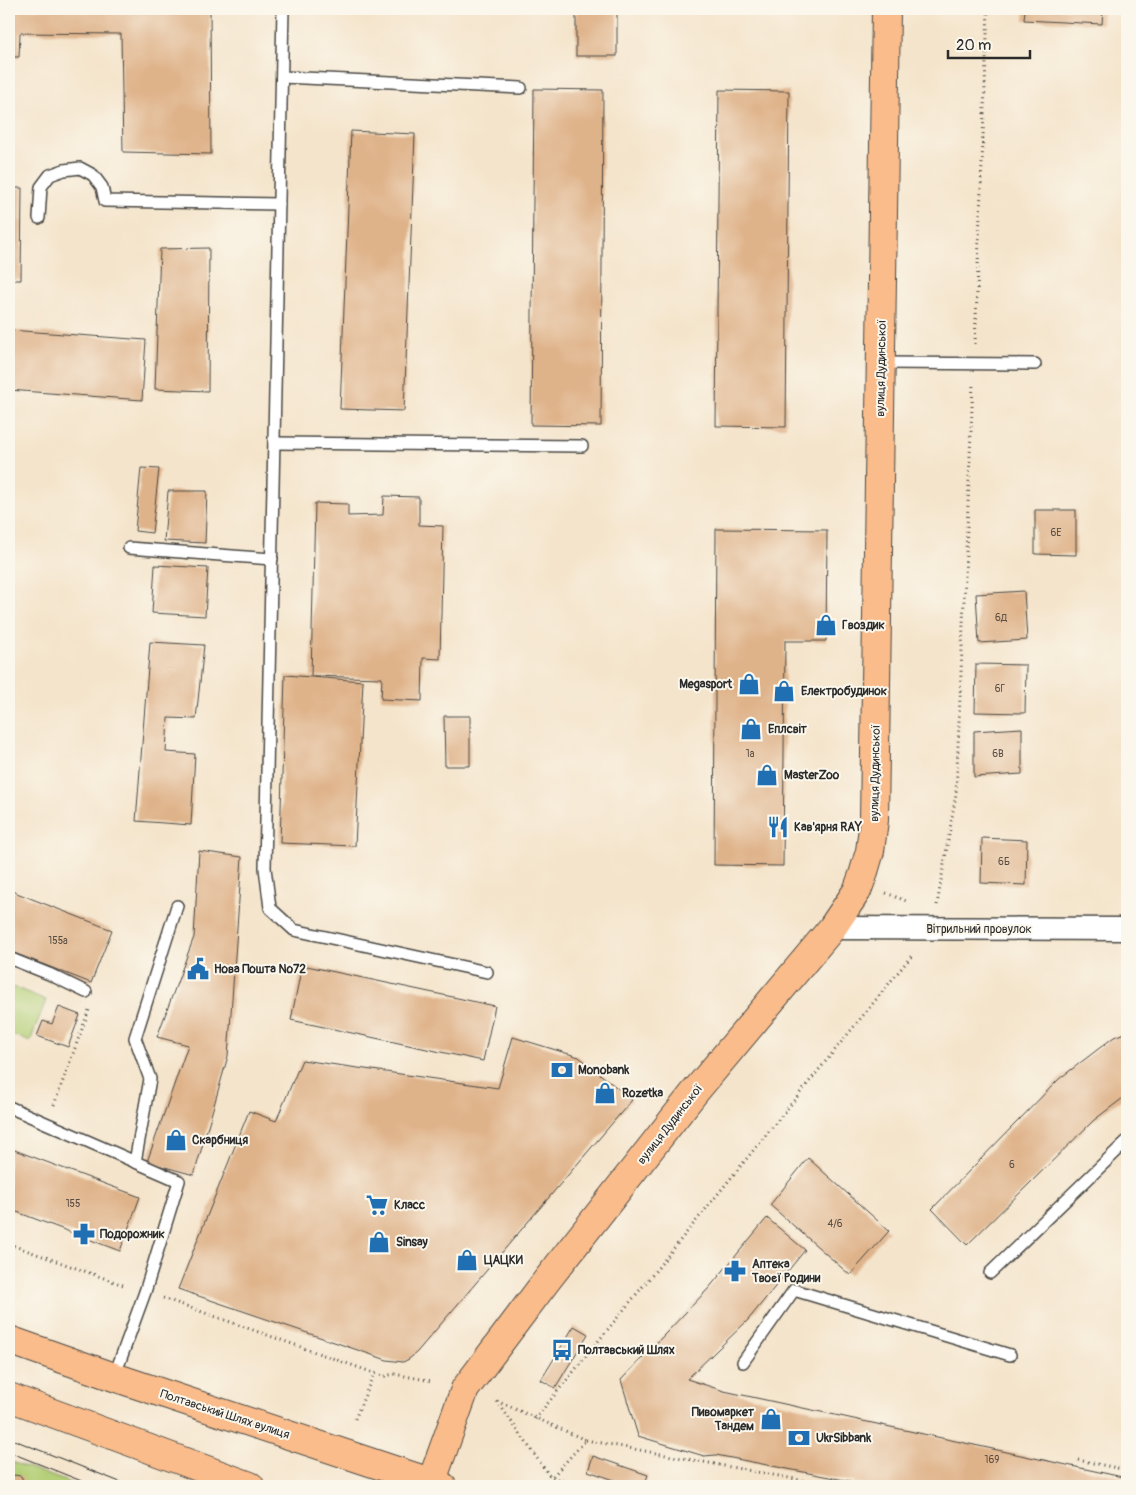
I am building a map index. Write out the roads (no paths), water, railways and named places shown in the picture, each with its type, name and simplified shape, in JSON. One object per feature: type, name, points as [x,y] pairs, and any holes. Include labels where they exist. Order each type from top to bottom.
[{"type":"main road","name":"вулиця Дудинської","points":[[434,1485],[465,1389],[547,1280],[694,1093],[832,928],[857,891],[863,876],[870,851],[874,820],[886,9]]},
{"type":"main road","name":"Полтавський Шлях вулиця","points":[[9,1340],[434,1485]]},
{"type":"main road","points":[[9,1397],[250,1486]]},
{"type":"street","name":"Вітрильний провулок","points":[[832,928],[1127,930]]},
{"type":"lane","points":[[283,9],[265,868],[270,908],[294,930],[488,972]]},
{"type":"lane","points":[[282,77],[522,88]]},
{"type":"lane","points":[[39,218],[42,187],[50,175],[64,170],[80,168],[93,175],[102,187],[105,201],[279,204]]},
{"type":"lane","points":[[882,363],[1035,364]]},
{"type":"lane","points":[[274,443],[582,446]]},
{"type":"lane","points":[[129,548],[272,559]]},
{"type":"lane","points":[[135,1162],[150,1079],[135,1038],[177,906]]},
{"type":"lane","points":[[9,958],[49,974],[86,992]]},
{"type":"lane","points":[[9,1107],[179,1181],[145,1292],[114,1377]]},
{"type":"lane","points":[[990,1273],[1127,1141]]},
{"type":"lane","points":[[744,1362],[794,1290],[1010,1355]]},
{"type":"tram line","points":[[9,1438],[130,1486]]},
{"type":"tram line","points":[[9,1452],[94,1486]]},
{"type":"place","name":"Гвоздик","points":[[826,625]]},
{"type":"place","name":"Megasport","points":[[749,684]]},
{"type":"place","name":"Електробудинок","points":[[784,691]]},
{"type":"place","name":"Еплсвіт","points":[[751,729]]},
{"type":"place","name":"MasterZoo","points":[[767,775]]},
{"type":"place","name":"Кав'ярня RAY","points":[[778,827]]},
{"type":"place","name":"Нова Пошта №72","points":[[198,969]]},
{"type":"place","name":"Monobank","points":[[562,1070]]},
{"type":"place","name":"Rozetka","points":[[605,1093]]},
{"type":"place","name":"Скарбниця","points":[[176,1140]]},
{"type":"place","name":"Класс","points":[[377,1205]]},
{"type":"place","name":"Подорожник","points":[[84,1234]]},
{"type":"place","name":"Sinsay","points":[[379,1242]]},
{"type":"place","name":"ЦАЦКИ","points":[[467,1260]]},
{"type":"place","name":"Аптека Твоєї Родини","points":[[735,1271]]},
{"type":"place","name":"Полтавський Шлях","points":[[562,1350]]},
{"type":"place","name":"Пивомаркет Тандем","points":[[771,1419]]},
{"type":"place","name":"UkrSibbank","points":[[799,1438]]}]
